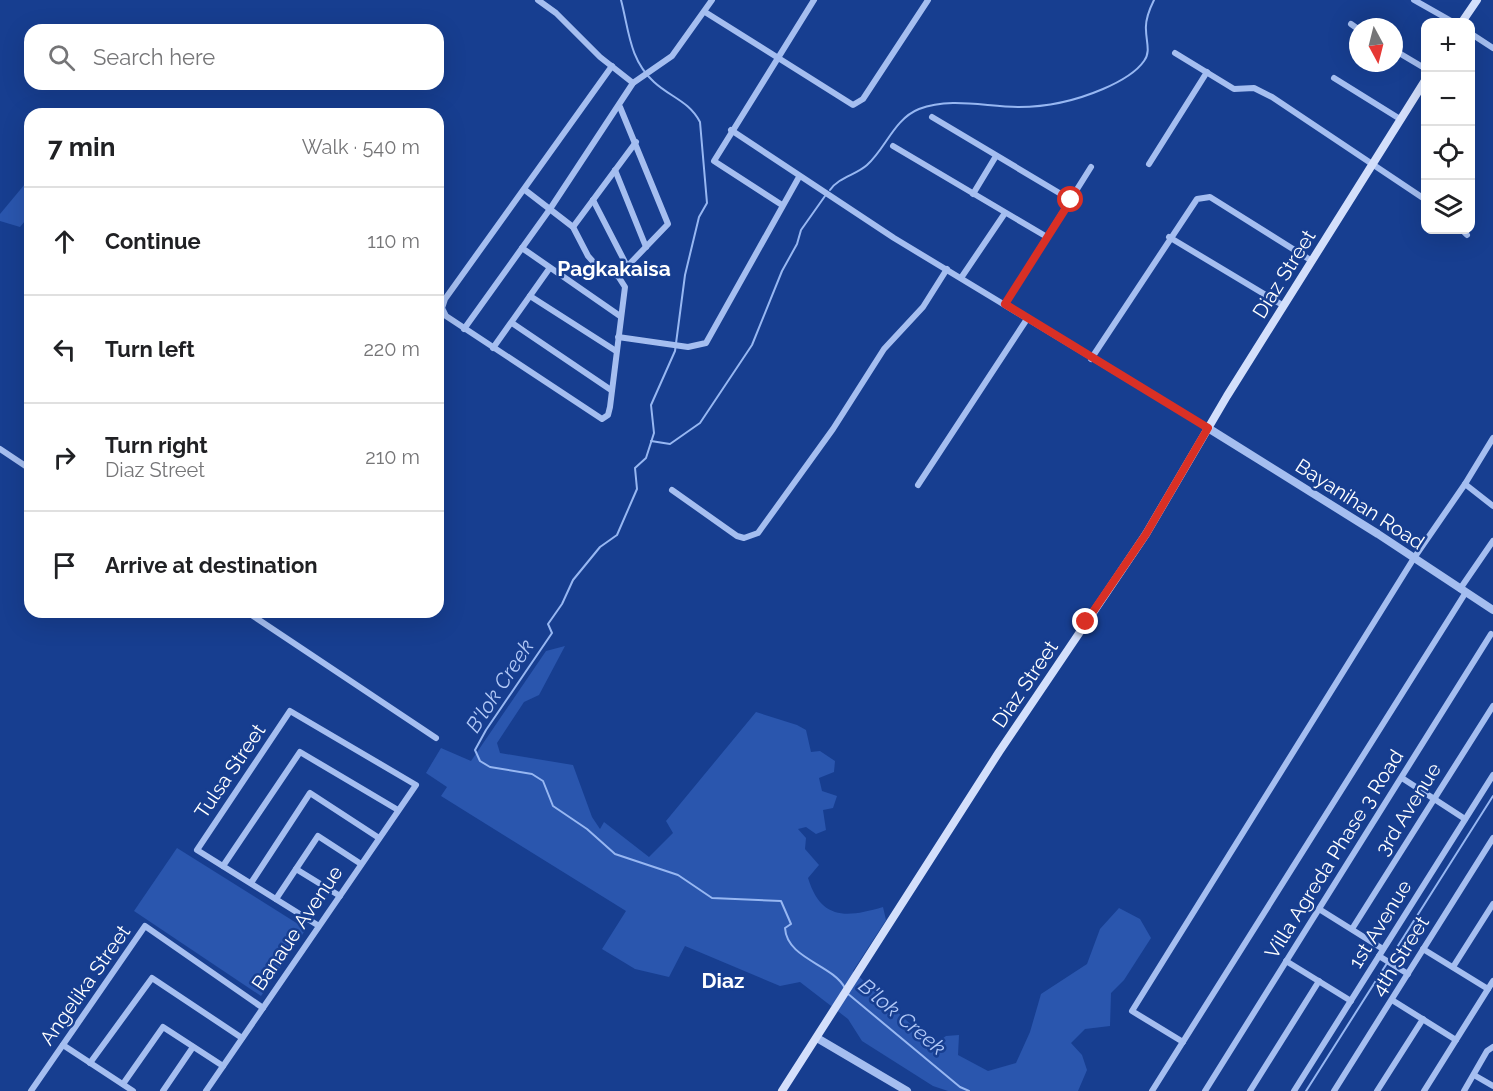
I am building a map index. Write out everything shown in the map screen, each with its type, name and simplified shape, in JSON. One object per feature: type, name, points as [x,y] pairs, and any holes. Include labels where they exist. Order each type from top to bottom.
[{"type":"main road","points":[[1465,18],[1477,0]]},
{"type":"main road","name":"Diaz Street","points":[[782,1091],[999,752],[1146,534],[1208,428],[1421,85]]},
{"type":"street","points":[[538,0],[556,13],[633,83]]},
{"type":"street","points":[[464,328],[550,209],[620,107],[633,83],[650,69],[672,56],[712,0]]},
{"type":"street","points":[[782,206],[714,161],[730,130],[814,0]]},
{"type":"street","points":[[705,12],[847,103],[856,104],[863,99],[928,0]]},
{"type":"street","points":[[1414,0],[1446,18]]},
{"type":"street","points":[[1475,36],[1493,48]]},
{"type":"street","points":[[1175,53],[1234,89],[1259,90],[1373,162],[1421,197]]},
{"type":"street","points":[[1403,56],[1421,67]]},
{"type":"street","points":[[444,303],[612,66]]},
{"type":"street","points":[[1149,164],[1207,72]]},
{"type":"street","points":[[1334,78],[1400,119]]},
{"type":"street","points":[[618,276],[666,228],[668,220],[620,107]]},
{"type":"street","points":[[932,117],[1071,200]]},
{"type":"street","points":[[730,130],[799,177],[961,278],[1208,428]]},
{"type":"street","points":[[573,226],[636,142]]},
{"type":"street","points":[[893,146],[1047,237]]},
{"type":"street","points":[[973,194],[996,156]]},
{"type":"street","points":[[1005,304],[1091,167]]},
{"type":"street","points":[[615,170],[646,248]]},
{"type":"street","points":[[618,338],[681,346],[703,345],[799,177]]},
{"type":"street","points":[[444,308],[446,316],[598,418],[608,415],[620,316],[626,291],[618,276],[596,265],[588,256],[573,226],[525,190]]},
{"type":"street","points":[[1091,359],[1190,206],[1203,196],[1210,197],[1312,261]]},
{"type":"street","points":[[593,200],[627,266]]},
{"type":"street","points":[[961,278],[1005,213]]},
{"type":"street","points":[[1169,237],[1284,306]]},
{"type":"street","points":[[522,248],[549,269],[620,316]]},
{"type":"street","points":[[493,348],[549,269]]},
{"type":"street","points":[[672,490],[737,536],[744,538],[758,533],[828,436],[884,348],[922,307],[947,269]]},
{"type":"street","points":[[530,296],[616,351]]},
{"type":"street","points":[[918,485],[1027,319]]},
{"type":"street","points":[[512,323],[611,390]]},
{"type":"street","name":"Bayanihan Road","points":[[1208,428],[1493,610]]},
{"type":"street","points":[[1183,1042],[1132,1011],[1414,558],[1465,484],[1493,438]]},
{"type":"street","points":[[0,449],[24,465]]},
{"type":"street","points":[[1465,484],[1493,506]]},
{"type":"street","points":[[1152,1091],[1492,546]]},
{"type":"street","points":[[256,618],[436,738]]},
{"type":"street","name":"Villa Agreda Phase 3 Road","points":[[1205,1091],[1491,634]]},
{"type":"street","name":"3rd Avenue","points":[[1352,929],[1493,706]]},
{"type":"street","name":"Tulsa Street","points":[[319,926],[197,850],[290,711],[416,784]]},
{"type":"street","points":[[223,866],[300,752],[398,810]]},
{"type":"street","name":"1st Avenue","points":[[1294,1091],[1351,1001],[1385,959],[1383,949],[1493,775]]},
{"type":"street","points":[[1402,778],[1465,819]]},
{"type":"street","name":"Banaue Avenue","points":[[207,1091],[416,784]]},
{"type":"street","points":[[251,883],[310,793],[379,838]]},
{"type":"street","points":[[276,899],[318,836],[362,864]]},
{"type":"street","name":"4th Street","points":[[1334,1091],[1493,838]]},
{"type":"street","points":[[296,869],[340,896]]},
{"type":"street","points":[[1453,967],[1493,904]]},
{"type":"street","points":[[1319,909],[1383,949]]},
{"type":"street","name":"Angelika Street","points":[[31,1091],[145,926],[263,1008]]},
{"type":"street","points":[[1423,949],[1488,989]]},
{"type":"street","points":[[1385,959],[1408,974]]},
{"type":"street","points":[[1286,961],[1351,1001]]},
{"type":"street","points":[[90,1063],[152,978],[243,1038]]},
{"type":"street","points":[[1250,1091],[1319,981]]},
{"type":"street","points":[[1424,1091],[1493,981]]},
{"type":"street","points":[[1392,1000],[1456,1040]]},
{"type":"street","points":[[1377,1091],[1423,1019]]},
{"type":"street","points":[[123,1084],[163,1027],[223,1066]]},
{"type":"street","points":[[817,1038],[907,1091]]},
{"type":"street","points":[[63,1045],[133,1091]]},
{"type":"street","points":[[163,1091],[193,1047]]},
{"type":"street","points":[[1464,1091],[1487,1051],[1493,1047]]},
{"type":"street","points":[[1474,1075],[1493,1086]]},
{"type":"shaded area","points":[[24,185],[24,222],[20,227],[0,221],[0,214]]},
{"type":"shaded area","points":[[565,646],[539,695],[524,702],[497,743],[500,753],[573,765],[592,817],[600,829],[604,822],[649,857],[673,833],[666,821],[756,712],[806,730],[811,752],[820,751],[835,761],[834,772],[819,778],[822,791],[837,796],[833,808],[823,810],[826,830],[816,834],[806,827],[798,829],[806,838],[805,849],[819,865],[808,878],[813,892],[828,909],[836,912],[858,913],[883,907],[886,920],[853,971],[918,1031],[936,1043],[946,1036],[959,1035],[958,1055],[988,1071],[1016,1063],[1030,1032],[1041,994],[1087,964],[1100,929],[1119,908],[1140,919],[1151,938],[1124,980],[1111,993],[1110,1026],[1085,1029],[1071,1043],[1082,1055],[1087,1070],[1078,1091],[948,1091],[933,1086],[862,1041],[848,1019],[800,982],[780,986],[685,946],[669,977],[635,969],[602,949],[626,911],[441,796],[447,787],[426,773],[441,748],[471,761],[546,651]]},
{"type":"shaded area","points":[[177,848],[306,929],[261,996],[134,911]]},
{"type":"waterway","name":"B'lok Creek","points":[[621,0],[631,44],[639,64],[654,82],[685,104],[700,122],[707,203],[699,217],[685,275],[675,351],[651,405],[654,433],[646,458],[635,468],[637,489],[617,535],[600,547],[573,580],[562,604],[548,624],[552,633],[486,730],[475,750],[480,761],[490,767],[532,774],[543,781],[553,806],[587,829],[615,854],[678,875],[712,898],[781,901],[791,924],[785,928],[793,947],[839,980],[845,988]]},
{"type":"waterway","points":[[830,190],[838,182],[867,165],[903,120],[919,109],[931,105],[956,103],[1030,107],[1082,97],[1120,81],[1136,70],[1146,58],[1148,50],[1146,22],[1154,0]]},
{"type":"waterway","points":[[651,441],[670,444],[700,423],[752,345],[782,271],[797,244],[801,230],[825,196]]},
{"type":"waterway","points":[[1306,1091],[1493,796]]},
{"type":"waterway","name":"B'lok Creek","points":[[847,993],[960,1087],[969,1091]]},
{"type":"district","name":"Pagkakaisa","points":[[614,269]]},
{"type":"district","name":"Diaz","points":[[723,981]]},
{"type":"route","points":[[1071,200],[1005,304],[1091,359],[1208,428],[1191,461],[1146,534],[1086,622]]}]
